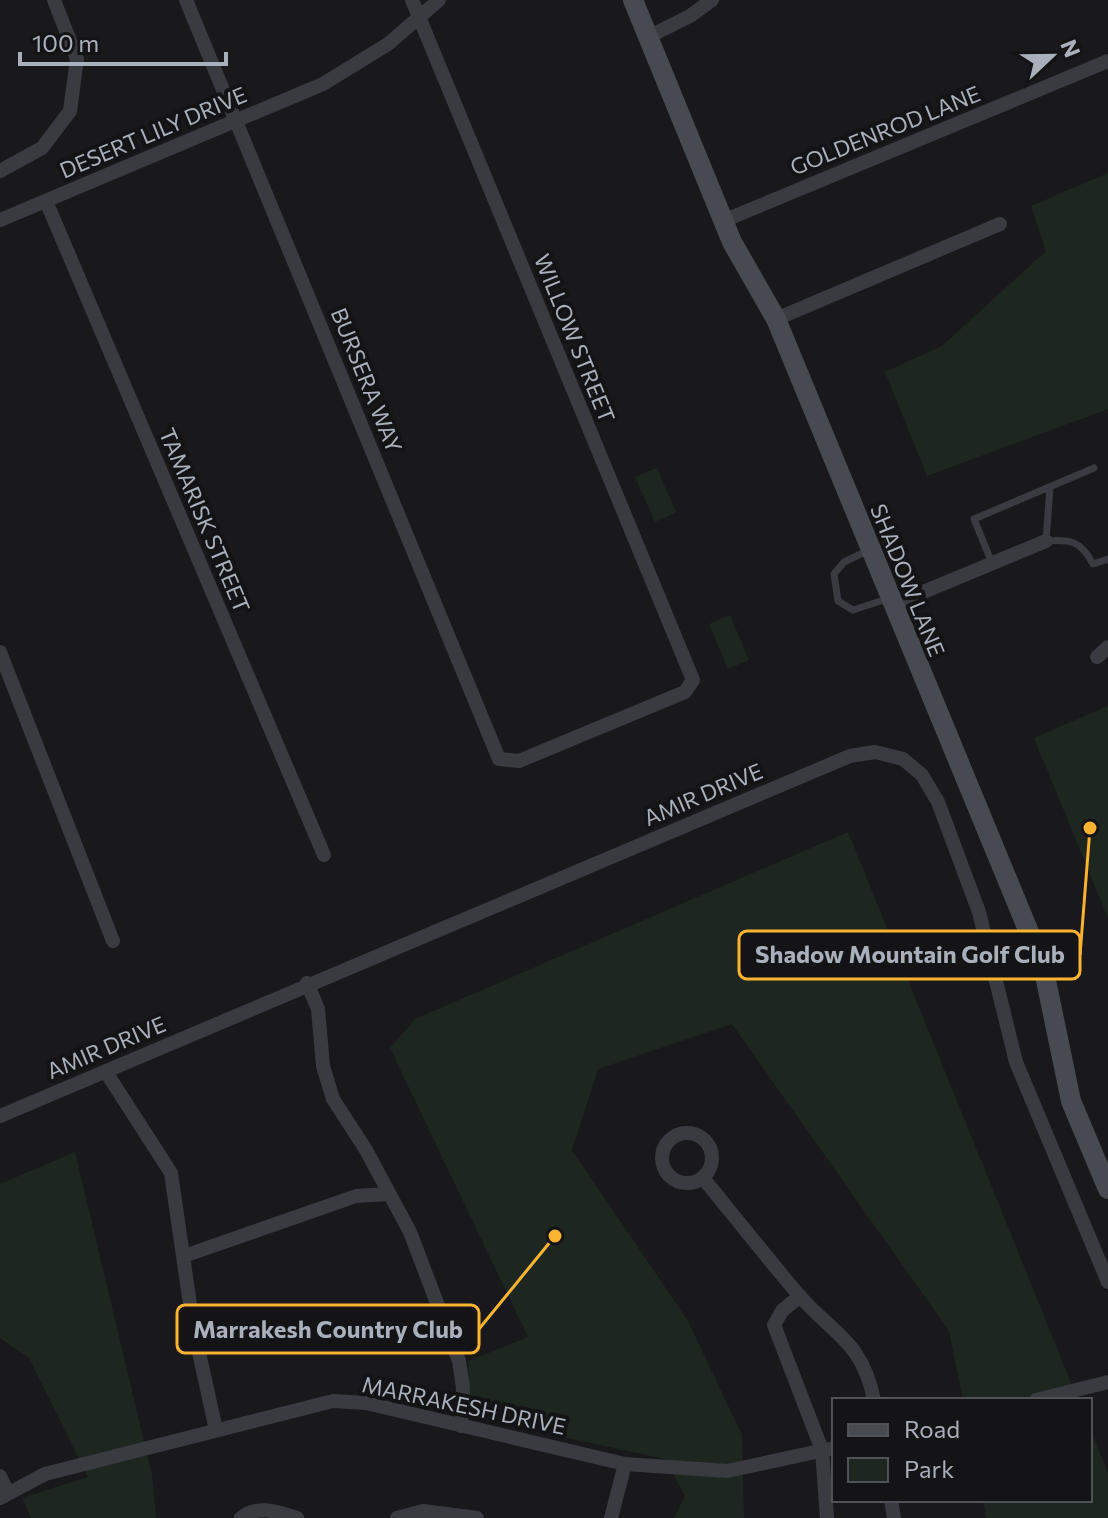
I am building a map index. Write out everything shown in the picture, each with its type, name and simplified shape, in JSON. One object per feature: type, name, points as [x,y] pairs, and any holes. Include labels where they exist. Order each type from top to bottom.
[{"type":"street","points":[[0,171],[42,148],[70,111],[77,59],[54,0]]},
{"type":"street","name":"BURSERA WAY","points":[[186,0],[499,759],[519,761]]},
{"type":"street","name":"WILLOW STREET","points":[[412,0],[693,680],[685,692],[519,761]]},
{"type":"street","name":"DESERT LILY DRIVE","points":[[0,220],[347,72],[420,19],[439,0]]},
{"type":"street","name":"SHADOW LANE","points":[[633,0],[723,221],[743,265],[776,319],[1043,966],[1071,1101],[1108,1189]]},
{"type":"street","points":[[648,37],[690,16],[712,0]]},
{"type":"street","name":"GOLDENROD LANE","points":[[723,221],[1108,61]]},
{"type":"street","name":"TAMARISK STREET","points":[[46,201],[324,855]]},
{"type":"street","points":[[776,319],[1000,224]]},
{"type":"street","points":[[891,602],[1046,541]]},
{"type":"street","points":[[0,652],[113,941]]},
{"type":"street","name":"AMIR DRIVE","points":[[0,1116],[307,983],[850,756],[889,753],[903,759],[922,775],[938,802],[979,912],[1016,1062],[1108,1282]]},
{"type":"street","points":[[307,983],[318,1009],[321,1054],[333,1099],[410,1232],[459,1361],[463,1388],[461,1426]]},
{"type":"street","points":[[106,1072],[171,1173],[193,1325],[216,1430]]},
{"type":"street","points":[[703,1178],[800,1296],[848,1342],[868,1371],[874,1398]]},
{"type":"street","points":[[184,1256],[356,1196],[389,1194]]},
{"type":"street","points":[[800,1296],[782,1311],[774,1325],[828,1449],[827,1518]]},
{"type":"street","points":[[1044,1398],[1108,1382]]},
{"type":"street","name":"MARRAKESH DRIVE","points":[[4,1496],[45,1474],[333,1401],[366,1403],[625,1464],[727,1471],[828,1449]]},
{"type":"street","points":[[611,1518],[625,1464]]},
{"type":"street","points":[[0,1476],[4,1496]]},
{"type":"street","points":[[241,1518],[268,1509],[297,1518]]},
{"type":"street","points":[[397,1518],[423,1511],[477,1518]]},
{"type":"lane","points":[[992,563],[974,519],[1094,468]]},
{"type":"lane","points":[[1050,487],[1046,541],[1070,539],[1079,543],[1093,564],[1108,559]]},
{"type":"lane","points":[[870,550],[838,568],[834,574],[834,591],[844,606],[853,610],[891,602]]},
{"type":"green space","points":[[1108,173],[1108,409],[927,476],[885,372],[942,346],[1046,251],[1031,206]]},
{"type":"green space","points":[[657,468],[676,512],[655,522],[635,477]]},
{"type":"green space","points":[[730,615],[749,660],[728,669],[709,624]]},
{"type":"green space","points":[[1108,706],[1108,918],[1034,738]]},
{"type":"green space","points":[[848,832],[1077,1398],[963,1398],[949,1331],[732,1024],[598,1069],[572,1150],[688,1321],[742,1435],[744,1518],[674,1518],[685,1496],[665,1459],[466,1416],[469,1361],[528,1337],[390,1048],[415,1019]]},
{"type":"green space","points":[[75,1152],[152,1475],[156,1518],[31,1518],[22,1498],[88,1477],[29,1358],[0,1338],[0,1184]]},
{"type":"green space","points":[[1092,1434],[1108,1473],[1108,1518],[986,1518],[983,1502],[1092,1502]]},
{"type":"place","name":"Shadow Mountain Golf Club","points":[[1090,828]]},
{"type":"place","name":"Marrakesh Country Club","points":[[555,1236]]}]
